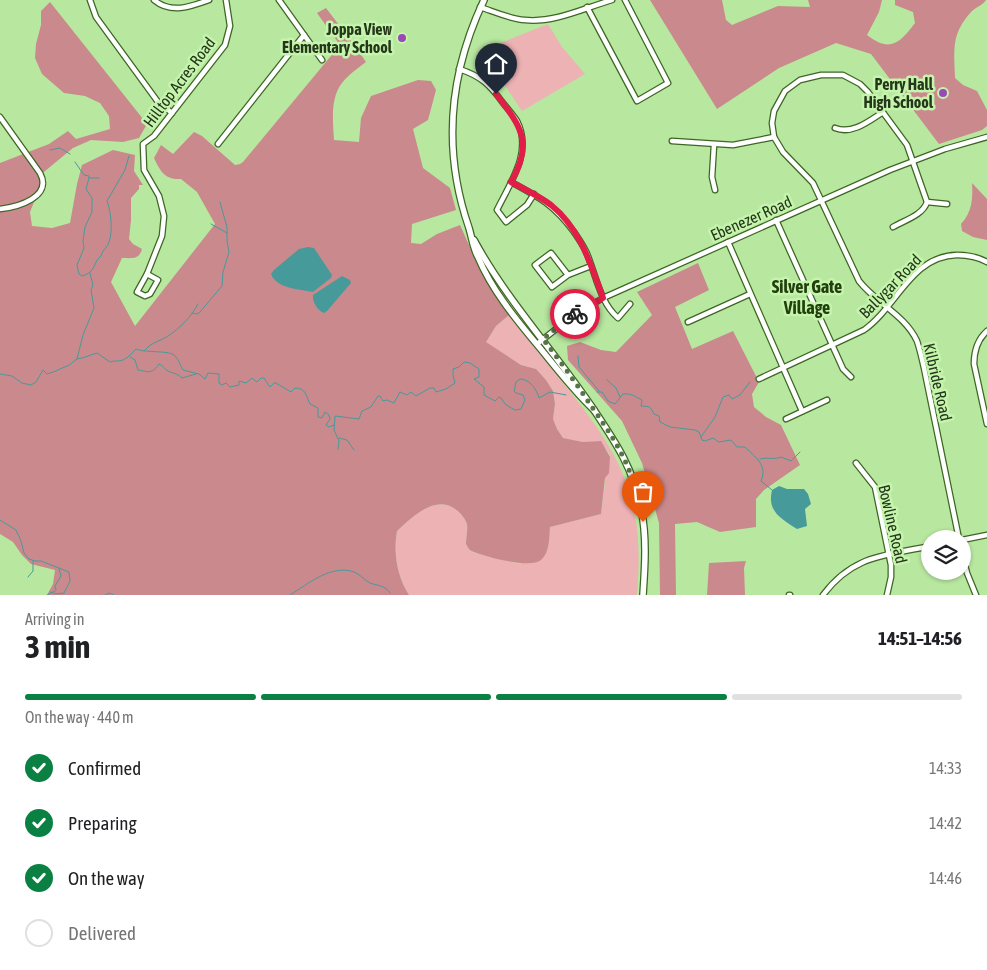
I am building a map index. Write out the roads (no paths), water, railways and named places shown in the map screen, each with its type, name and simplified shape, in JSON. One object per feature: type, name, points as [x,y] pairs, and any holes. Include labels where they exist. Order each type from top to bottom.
[{"type":"main road","points":[[484,0],[470,31],[459,68],[453,109],[453,157],[459,194],[477,256],[494,288],[536,344],[594,410]]},
{"type":"main road","points":[[470,231],[498,282],[586,396],[611,433],[625,460],[641,507],[645,540],[643,595]]},
{"type":"street","points":[[90,0],[96,17],[158,102],[172,113]]},
{"type":"street","points":[[154,0],[163,6],[175,9],[209,0]]},
{"type":"street","name":"Hilltop Acres Road","points":[[147,274],[162,236],[164,216],[159,196],[144,170],[142,144],[152,139],[227,40],[230,23],[226,0]]},
{"type":"street","points":[[279,0],[322,60]]},
{"type":"street","points":[[480,8],[525,20],[552,19],[612,0]]},
{"type":"street","points":[[587,7],[638,101],[668,83],[625,0]]},
{"type":"street","points":[[218,144],[304,35]]},
{"type":"street","points":[[459,68],[486,81],[516,120],[522,134],[523,151],[520,164],[497,210],[506,222],[527,204],[534,194]]},
{"type":"street","points":[[822,200],[810,179],[783,152],[774,137],[772,116],[781,96],[794,84],[814,76],[843,75],[854,80],[864,88],[904,140],[914,160],[928,202],[920,212],[893,227]]},
{"type":"street","points":[[835,128],[842,131],[855,128],[883,112]]},
{"type":"street","points":[[0,116],[40,173],[43,182],[42,190],[34,198],[18,206],[0,209]]},
{"type":"street","points":[[672,141],[714,145],[747,143],[774,137]]},
{"type":"street","name":"Ebenezer Road","points":[[536,344],[574,315],[603,298],[914,160],[987,137]]},
{"type":"street","points":[[714,145],[712,177],[715,190]]},
{"type":"street","points":[[511,182],[534,194],[560,215],[583,246],[603,298],[610,310],[618,318],[630,304]]},
{"type":"street","name":"Kilbride Road","points":[[822,200],[856,276],[863,287],[909,329],[919,348],[959,530]]},
{"type":"street","points":[[928,202],[947,204]]},
{"type":"street","points":[[776,220],[832,346],[843,369],[851,377]]},
{"type":"street","points":[[728,242],[802,411]]},
{"type":"street","points":[[568,275],[551,253],[535,265],[552,287],[568,275],[592,266]]},
{"type":"street","name":"Ballygar Road","points":[[759,379],[868,328],[918,271],[931,260],[948,255],[964,255],[987,262]]},
{"type":"street","points":[[147,274],[158,280],[150,294],[145,296],[137,292],[147,274]]},
{"type":"street","points":[[688,322],[750,294]]},
{"type":"street","points":[[987,331],[977,345],[974,357],[987,424]]},
{"type":"street","points":[[786,419],[827,400]]},
{"type":"street","name":"Bowline Road","points":[[856,462],[874,488],[889,555],[891,577],[889,595]]},
{"type":"street","points":[[971,537],[987,535]]},
{"type":"street","points":[[823,595],[838,577],[854,565],[921,548]]},
{"type":"street","points":[[970,580],[976,595]]},
{"type":"water","points":[[314,248],[332,275],[331,278],[313,292],[278,283],[271,274],[274,270],[299,249]]},
{"type":"water","points":[[342,276],[350,280],[351,283],[327,311],[322,312],[314,303],[313,295]]},
{"type":"water","points":[[779,486],[787,489],[804,489],[808,494],[811,504],[805,509],[807,526],[797,529],[780,517],[773,509],[771,503],[772,490]]},
{"type":"waterway","points":[[50,150],[60,148],[70,154]]},
{"type":"waterway","points":[[89,178],[86,189],[92,198],[92,212],[85,227],[84,248],[77,265],[79,274],[82,276],[92,270],[108,244],[111,222],[107,201],[125,170],[129,156]]},
{"type":"waterway","points":[[75,162],[84,175],[89,176],[89,178],[99,178]]},
{"type":"waterway","points":[[192,313],[197,314],[200,312],[222,286],[223,272],[229,252],[227,227],[220,202]]},
{"type":"waterway","points":[[211,224],[227,233]]},
{"type":"waterway","points":[[77,359],[83,335],[94,308],[91,290],[93,285],[90,273]]},
{"type":"waterway","points":[[144,351],[150,345],[176,330],[189,318],[198,304]]},
{"type":"waterway","points":[[0,374],[12,376],[22,383],[31,385],[36,382],[43,370],[47,374],[77,359],[97,353],[110,362],[123,360],[136,349],[168,353],[173,354],[183,370],[199,374],[205,379],[208,373],[219,374],[219,383],[222,385],[226,383],[230,387],[239,385],[239,381],[246,383],[252,378],[257,382],[264,378],[270,387],[276,383],[291,392],[295,388],[299,388],[305,393],[310,404],[318,408],[318,417],[322,418],[325,412],[329,415],[330,419],[326,425],[329,427],[334,425]]},
{"type":"waterway","points":[[578,356],[579,367],[599,391]]},
{"type":"waterway","points":[[130,357],[135,360],[138,370],[150,372],[159,364],[182,378],[196,374]]},
{"type":"waterway","points":[[338,449],[339,441],[334,430],[335,416],[359,419],[362,411],[371,407],[378,396],[383,401],[387,400],[394,403],[400,392],[407,395],[411,392],[416,396],[430,388],[434,388],[436,392],[446,389],[455,383],[453,369],[459,367],[464,362],[470,363],[479,369],[479,377],[474,379],[484,387],[484,395],[495,401],[499,397],[506,405],[515,410],[521,409],[525,400],[523,395],[514,391],[516,382],[520,379],[527,381],[537,392],[539,398],[550,392],[566,395]]},
{"type":"waterway","points":[[607,380],[616,388],[620,397]]},
{"type":"waterway","points":[[701,437],[715,417],[723,397],[729,395],[732,399],[740,395],[750,382]]},
{"type":"waterway","points":[[597,392],[602,392],[608,401],[615,404],[623,394],[628,394],[642,400],[641,406],[649,407],[654,414],[659,416],[660,422],[670,427],[695,430],[699,432],[702,440],[705,441],[713,438],[719,442],[731,440],[737,447],[745,447],[762,466],[763,475],[761,481],[772,490]]},
{"type":"waterway","points":[[339,438],[347,440],[354,450]]},
{"type":"waterway","points":[[760,459],[781,457],[791,461],[800,452]]},
{"type":"waterway","points":[[0,520],[16,530],[24,553],[29,559],[41,561],[69,572],[70,581],[64,593]]},
{"type":"waterway","points":[[28,577],[33,571],[33,561]]},
{"type":"waterway","points":[[56,590],[55,586],[61,576],[59,569]]},
{"type":"waterway","points":[[290,595],[320,576],[345,570],[356,573],[370,583],[384,587],[390,593]]},
{"type":"waterway","points":[[47,595],[55,591]]},
{"type":"waterway","points":[[50,592],[64,593]]},
{"type":"waterway","points":[[105,595],[109,593],[114,595]]},
{"type":"place","name":"Joppa View Elementary School","points":[[402,38]]},
{"type":"place","name":"Perry Hall High School","points":[[943,93]]},
{"type":"district","name":"Silver Gate Village","points":[[807,297]]}]
